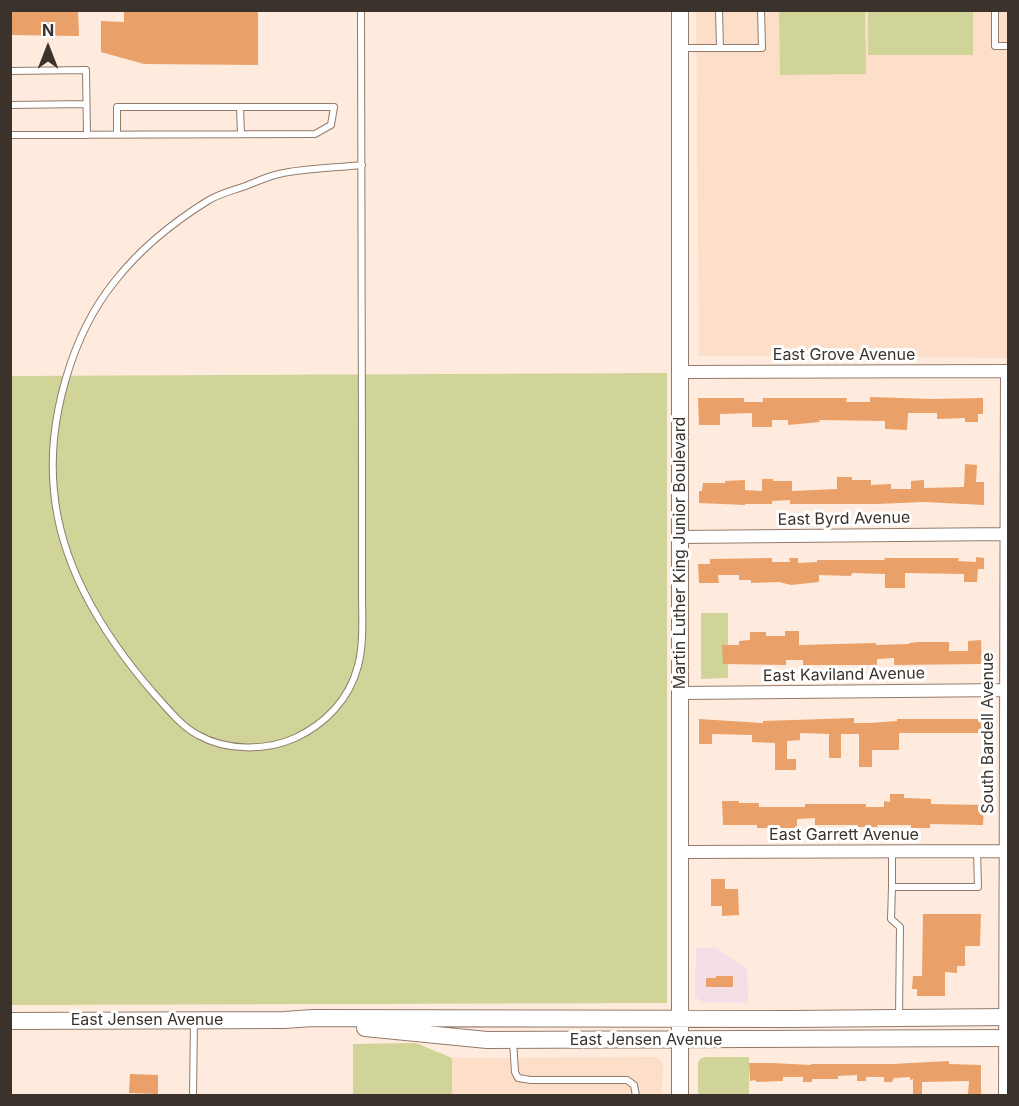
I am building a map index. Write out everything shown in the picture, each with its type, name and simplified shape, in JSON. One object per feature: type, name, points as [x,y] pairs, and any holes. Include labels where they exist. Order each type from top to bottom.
[{"type":"street","name":"Martin Luther King Junior Boulevard","points":[[680,10],[681,1095]]},
{"type":"street","name":"East Grove Avenue","points":[[680,372],[1007,371]]},
{"type":"street","name":"South Bardell Avenue","points":[[1005,1095],[1007,371]]},
{"type":"street","name":"East Byrd Avenue","points":[[680,537],[1007,534]]},
{"type":"street","name":"East Kaviland Avenue","points":[[680,693],[1006,690]]},
{"type":"street","name":"East Garrett Avenue","points":[[680,852],[1006,851]]},
{"type":"street","name":"East Jensen Avenue","points":[[10,1021],[1006,1017]]},
{"type":"street","name":"East Jensen Avenue","points":[[284,1020],[472,1040],[1006,1038]]},
{"type":"lane","points":[[361,10],[362,165],[362,642],[359,664],[351,687],[315,729],[288,741],[263,747],[230,746],[199,736],[175,718],[106,634],[84,593],[64,543],[54,493],[53,449],[59,410],[71,360],[89,322],[114,281],[154,240],[213,198],[278,174],[362,165]]},
{"type":"lane","points":[[719,10],[720,48]]},
{"type":"lane","points":[[680,48],[762,48],[761,10]]},
{"type":"lane","points":[[995,10],[995,46],[1008,46]]},
{"type":"lane","points":[[10,71],[86,70],[87,135]]},
{"type":"lane","points":[[10,105],[86,104]]},
{"type":"lane","points":[[10,135],[117,135],[315,134],[331,125],[334,107],[117,107],[117,135]]},
{"type":"lane","points":[[240,107],[241,134]]},
{"type":"lane","points":[[892,851],[891,919],[900,927],[899,1018]]},
{"type":"lane","points":[[892,887],[978,887],[977,851]]},
{"type":"lane","points":[[193,1095],[194,1020]]},
{"type":"lane","points":[[513,1041],[515,1072],[518,1078],[627,1080],[634,1085],[636,1095]]},
{"type":"shaded area","points":[[696,11],[1008,11],[1008,358],[699,356]]},
{"type":"shaded area","points":[[696,948],[716,948],[747,968],[748,1003],[706,1003],[695,996]]},
{"type":"shaded area","points":[[655,1057],[663,1065],[662,1095],[452,1095],[452,1058]]},
{"type":"green space","points":[[779,11],[865,11],[866,74],[780,75]]},
{"type":"green space","points":[[868,11],[973,11],[973,55],[868,55]]},
{"type":"green space","points":[[667,373],[667,1003],[11,1005],[10,376]]},
{"type":"green space","points":[[701,613],[728,613],[728,678],[701,679]]},
{"type":"green space","points":[[416,1043],[452,1058],[452,1095],[353,1095],[353,1044]]},
{"type":"green space","points":[[705,1057],[749,1057],[749,1095],[698,1096],[698,1063]]},
{"type":"building","points":[[10,10],[78,10],[79,36],[10,35]]},
{"type":"building","points":[[124,10],[258,10],[258,65],[144,64],[101,52],[101,21],[124,22]]},
{"type":"building","points":[[870,397],[983,398],[983,414],[978,414],[978,422],[965,422],[965,418],[937,419],[937,413],[908,413],[907,430],[885,429],[885,421],[819,420],[820,422],[788,425],[788,420],[772,420],[772,427],[752,427],[752,413],[720,414],[720,425],[699,425],[698,398],[744,398],[744,402],[763,402],[763,398],[847,398],[846,402],[870,402]]},
{"type":"building","points":[[965,464],[977,465],[976,482],[984,482],[984,505],[924,502],[790,504],[790,500],[772,501],[772,504],[745,505],[699,503],[699,491],[702,491],[703,483],[725,483],[725,481],[745,480],[745,490],[762,491],[762,479],[792,481],[792,491],[837,489],[837,477],[871,480],[871,485],[891,484],[891,489],[911,489],[911,481],[924,480],[924,488],[964,487]]},
{"type":"building","points":[[976,557],[984,558],[984,569],[978,569],[977,582],[964,582],[964,574],[905,573],[905,588],[885,588],[885,574],[852,573],[851,576],[819,575],[819,582],[791,585],[779,582],[751,583],[751,580],[739,580],[739,575],[718,575],[719,583],[699,583],[698,564],[710,564],[710,559],[772,558],[772,562],[790,562],[789,558],[798,558],[798,563],[817,562],[817,560],[959,558],[958,561],[976,562]]},
{"type":"building","points":[[785,631],[799,631],[799,645],[949,642],[949,651],[968,651],[968,641],[981,640],[982,664],[894,665],[894,658],[877,659],[877,665],[803,665],[803,660],[786,660],[786,665],[723,664],[722,645],[739,645],[739,641],[750,640],[750,632],[766,632],[766,636],[785,636]]},
{"type":"building","points":[[854,718],[854,723],[897,721],[897,719],[984,719],[984,733],[899,733],[899,750],[872,750],[872,767],[859,767],[859,734],[841,734],[841,758],[829,758],[829,734],[800,733],[800,740],[787,741],[787,759],[796,759],[796,770],[775,770],[775,743],[752,742],[752,735],[712,734],[712,744],[699,744],[699,719],[763,723],[763,721]]},
{"type":"building","points":[[890,794],[904,794],[904,798],[931,799],[931,804],[984,805],[983,825],[930,824],[930,828],[911,828],[911,825],[858,827],[858,825],[815,825],[815,818],[797,819],[797,828],[723,825],[722,801],[759,803],[759,807],[866,804],[866,807],[884,807],[884,801],[890,802]]},
{"type":"building","points":[[711,879],[725,879],[725,889],[738,889],[739,915],[722,916],[722,906],[711,906]]},
{"type":"building","points":[[923,914],[981,914],[980,946],[965,946],[965,966],[957,966],[957,973],[945,972],[945,996],[917,996],[917,989],[912,989],[913,976],[922,976]]},
{"type":"building","points":[[716,976],[733,976],[733,987],[706,987],[706,978],[716,978]]},
{"type":"building","points":[[949,1061],[949,1064],[981,1065],[981,1094],[968,1094],[969,1081],[922,1082],[922,1095],[913,1095],[913,1079],[910,1080],[910,1077],[894,1078],[892,1082],[884,1082],[884,1077],[866,1077],[866,1081],[857,1081],[857,1075],[838,1076],[838,1079],[812,1079],[812,1082],[803,1082],[803,1077],[783,1077],[783,1081],[756,1082],[756,1080],[750,1081],[749,1063],[811,1065]]},
{"type":"building","points":[[130,1074],[158,1075],[158,1094],[129,1093]]}]
